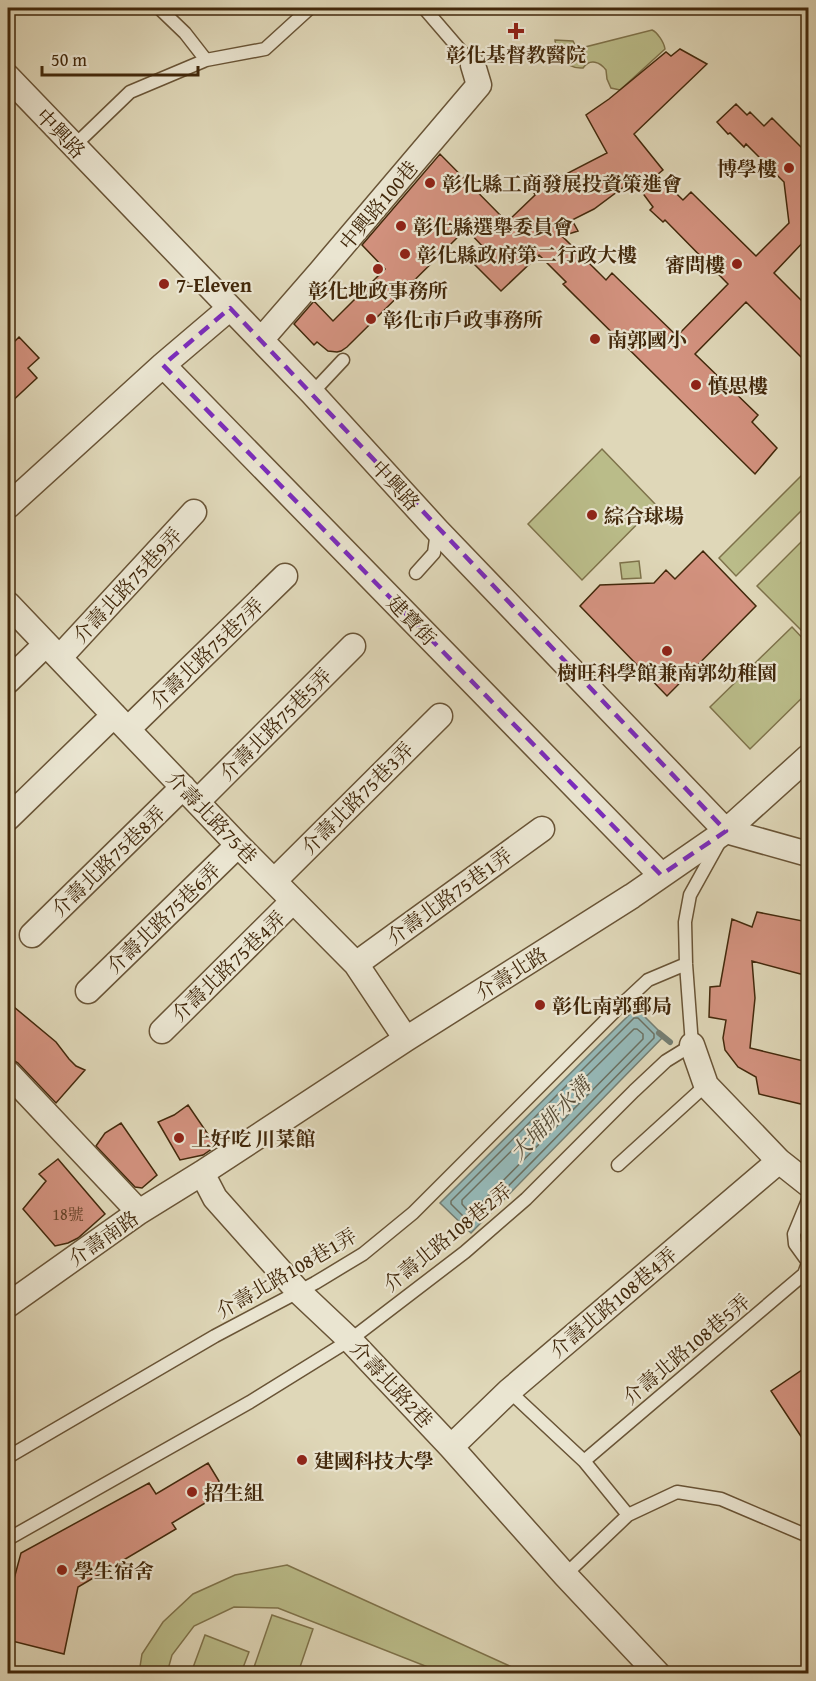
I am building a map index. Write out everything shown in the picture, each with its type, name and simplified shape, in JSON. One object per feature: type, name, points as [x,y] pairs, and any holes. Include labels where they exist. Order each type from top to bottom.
[{"type":"street","name":"中興路100巷","points":[[261,340],[479,85],[473,65]]},
{"type":"street","name":"中興路","points":[[8,77],[312,393],[437,530],[726,831]]},
{"type":"street","points":[[8,506],[230,308]]},
{"type":"street","name":"建寶街","points":[[164,365],[661,875]]},
{"type":"street","name":"介壽北路75巷9弄","points":[[8,681],[53,651],[194,512]]},
{"type":"street","name":"介壽北路75巷7弄","points":[[8,818],[121,722],[285,576]]},
{"type":"street","name":"介壽北路75巷","points":[[8,603],[238,845],[356,964],[406,1039]]},
{"type":"street","name":"介壽北路75巷5弄","points":[[190,794],[353,646]]},
{"type":"street","name":"介壽北路75巷3弄","points":[[274,881],[440,716]]},
{"type":"street","name":"介壽北路","points":[[202,1173],[406,1039],[623,902],[726,831],[808,757]]},
{"type":"street","name":"介壽北路75巷8弄","points":[[32,935],[190,794]]},
{"type":"street","name":"介壽北路75巷1弄","points":[[356,964],[542,829]]},
{"type":"street","points":[[726,831],[808,854]]},
{"type":"street","name":"介壽北路75巷6弄","points":[[88,991],[238,845]]},
{"type":"street","name":"介壽北路75巷4弄","points":[[162,1031],[293,901]]},
{"type":"street","points":[[692,1045],[706,1085],[779,1161],[808,1184]]},
{"type":"street","points":[[8,1073],[139,1212]]},
{"type":"street","name":"介壽北路108巷4弄","points":[[451,1448],[509,1390],[779,1161]]},
{"type":"street","name":"介壽北路2巷","points":[[202,1173],[215,1198],[298,1291],[350,1340],[658,1674]]},
{"type":"street","name":"介壽南路","points":[[8,1305],[139,1212],[202,1173]]},
{"type":"lane","points":[[159,8],[185,33],[206,60]]},
{"type":"lane","points":[[74,146],[130,92],[206,60],[265,49],[310,8]]},
{"type":"lane","points":[[424,8],[473,65]]},
{"type":"lane","points":[[312,393],[343,360]]},
{"type":"lane","points":[[416,573],[434,553],[437,530]]},
{"type":"lane","points":[[692,1045],[685,922],[690,895],[726,831]]},
{"type":"lane","name":"介壽北路108巷1弄","points":[[8,1457],[215,1336],[315,1283],[363,1254],[413,1213],[648,980],[686,964]]},
{"type":"lane","name":"介壽北路108巷2弄","points":[[8,1539],[250,1401],[350,1340],[465,1252],[526,1199],[666,1061],[692,1045]]},
{"type":"lane","points":[[618,1165],[706,1085]]},
{"type":"lane","name":"介壽北路108巷5弄","points":[[584,1461],[804,1274],[808,1262],[795,1244],[794,1234],[808,1200]]},
{"type":"lane","points":[[509,1390],[584,1461],[628,1515]]},
{"type":"lane","points":[[565,1575],[628,1515],[677,1492],[721,1499],[808,1536]]},
{"type":"highlighted area","points":[[230,308],[726,831],[661,875],[163,365]]},
{"type":"green space","points":[[652,30],[660,38],[665,49],[620,90],[611,88],[606,70],[601,65],[592,62],[580,68],[565,63],[557,53],[555,45],[555,40],[573,41],[577,49]]},
{"type":"green space","name":"綜合球場","points":[[602,449],[656,505],[582,580],[528,524]]},
{"type":"green space","points":[[808,469],[808,530],[805,507],[736,576],[719,558]]},
{"type":"green space","points":[[801,542],[808,550],[808,637],[757,586]]},
{"type":"green space","points":[[639,561],[641,578],[622,579],[620,563]]},
{"type":"green space","points":[[792,627],[808,644],[808,692],[750,749],[710,707]]},
{"type":"green space","points":[[287,1565],[525,1673],[443,1673],[278,1608],[234,1607],[194,1626],[172,1655],[167,1673],[139,1673],[142,1654],[163,1622],[193,1594],[235,1575]]},
{"type":"green space","points":[[272,1615],[313,1629],[298,1673],[252,1673]]},
{"type":"green space","points":[[205,1635],[249,1652],[241,1673],[191,1673]]},
{"type":"water","name":"大埔排水溝","points":[[636,1008],[664,1036],[471,1233],[440,1203]]},
{"type":"building","points":[[680,49],[707,64],[634,134],[663,170],[657,175],[683,200],[691,192],[756,256],[789,223],[784,182],[746,144],[744,147],[717,122],[736,104],[747,115],[750,112],[764,126],[772,118],[808,154],[808,237],[774,273],[808,307],[808,364],[746,302],[695,354],[758,415],[752,422],[777,448],[755,474],[563,284],[566,282],[539,255],[501,291],[475,265],[488,252],[466,229],[341,351],[328,351],[317,342],[314,345],[294,324],[314,301],[333,321],[385,269],[362,245],[440,154],[507,222],[535,195],[533,191],[607,153],[586,115],[666,52],[671,56]],"holes":[[[633,180],[653,207],[650,210],[663,222],[665,220],[728,284],[677,336],[612,273],[606,280],[562,236],[578,231],[572,220],[594,209]]]},
{"type":"building","points":[[19,337],[39,358],[28,368],[37,378],[8,405],[8,348]]},
{"type":"building","name":"樹旺科學館兼南郭幼稚園","points":[[703,551],[756,606],[667,696],[580,606],[600,585],[654,583],[666,570],[675,579]]},
{"type":"building","points":[[757,912],[808,922],[808,976],[752,961],[755,998],[750,1048],[808,1062],[805,1105],[759,1094],[756,1077],[738,1067],[725,1050],[723,1038],[726,1020],[709,1017],[710,987],[720,986],[732,919],[752,927]]},
{"type":"building","points":[[8,1002],[56,1042],[76,1066],[85,1070],[56,1103],[18,1063],[8,1059]]},
{"type":"building","points":[[188,1105],[216,1146],[203,1155],[180,1160],[158,1122]]},
{"type":"building","points":[[121,1123],[157,1175],[142,1188],[135,1187],[96,1146],[105,1133]]},
{"type":"building","points":[[58,1159],[105,1214],[78,1238],[55,1246],[23,1209],[46,1181],[39,1174]]},
{"type":"building","points":[[808,1366],[808,1447],[771,1391]]},
{"type":"building","name":"學生宿舍","points":[[208,1463],[225,1491],[172,1523],[176,1529],[78,1587],[64,1654],[8,1640],[14,1609],[8,1608],[8,1601],[21,1553],[149,1483],[156,1494]]},
{"type":"waterway","points":[[659,1033],[670,1042]]},
{"type":"place","name":"彰化基督教醫院","points":[[516,31]]},
{"type":"place","name":"博學樓","points":[[789,168]]},
{"type":"place","name":"彰化縣工商發展投資策進會","points":[[430,183]]},
{"type":"place","name":"彰化縣選舉委員會","points":[[401,226]]},
{"type":"place","name":"彰化縣政府第二行政大樓","points":[[405,254]]},
{"type":"place","name":"審問樓","points":[[737,264]]},
{"type":"place","name":"彰化地政事務所","points":[[378,269]]},
{"type":"place","name":"7-Eleven","points":[[164,284]]},
{"type":"place","name":"彰化市戶政事務所","points":[[371,319]]},
{"type":"place","name":"南郭國小","points":[[595,339]]},
{"type":"place","name":"慎思樓","points":[[696,385]]},
{"type":"place","name":"綜合球場","points":[[592,515]]},
{"type":"place","name":"樹旺科學館兼南郭幼稚園","points":[[667,651]]},
{"type":"place","name":"彰化南郭郵局","points":[[540,1005]]},
{"type":"place","name":"上好吃 川菜館","points":[[179,1138]]},
{"type":"place","name":"建國科技大學","points":[[302,1460]]},
{"type":"place","name":"招生組","points":[[192,1492]]},
{"type":"place","name":"學生宿舍","points":[[62,1570]]}]
